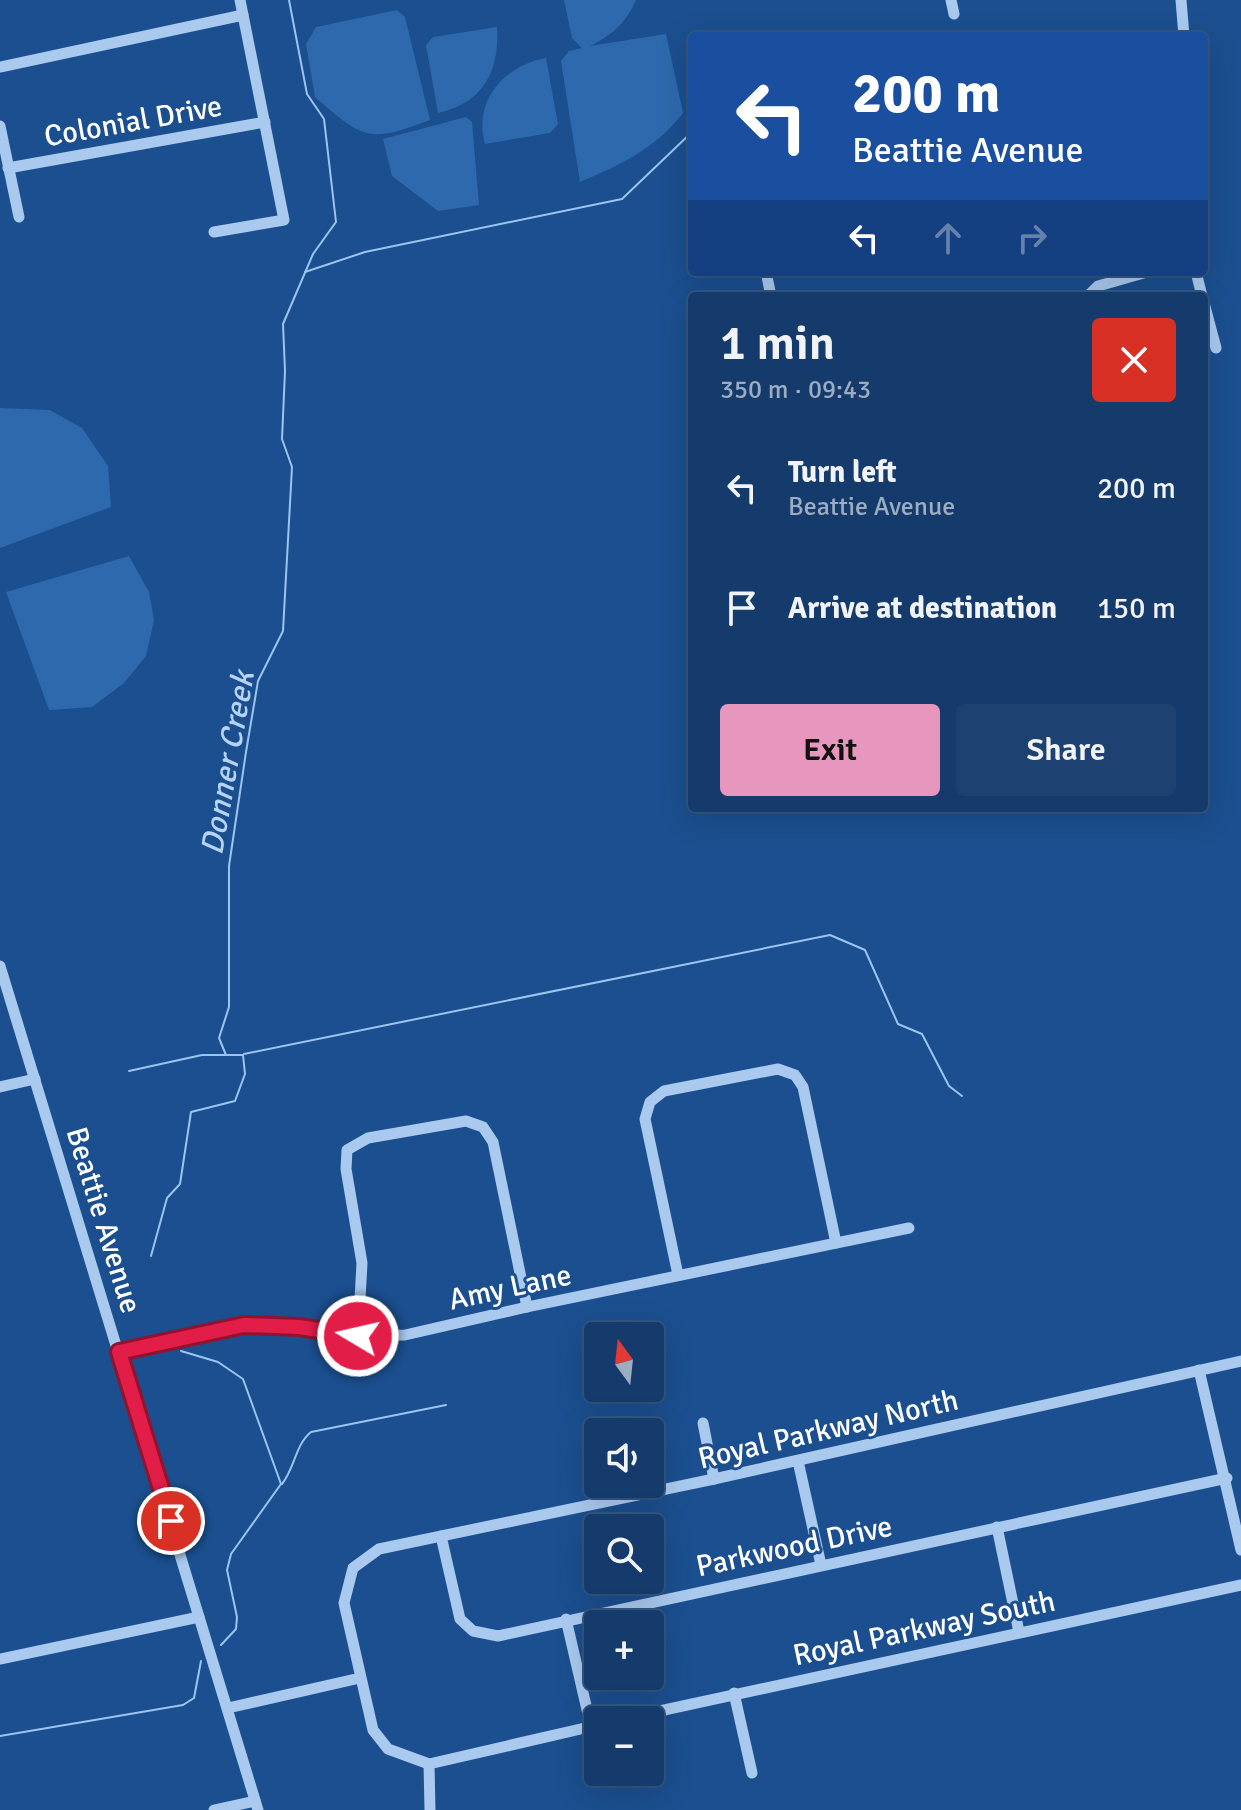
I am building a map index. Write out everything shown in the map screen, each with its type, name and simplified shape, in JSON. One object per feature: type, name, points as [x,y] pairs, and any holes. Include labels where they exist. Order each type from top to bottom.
[{"type":"street","points":[[214,232],[284,220],[240,0]]},
{"type":"street","points":[[951,0],[954,14]]},
{"type":"street","points":[[1181,0],[1184,32]]},
{"type":"street","points":[[0,67],[243,15]]},
{"type":"street","name":"Colonial Drive","points":[[8,168],[265,122]]},
{"type":"street","points":[[0,126],[19,217]]},
{"type":"street","points":[[1092,292],[1098,286],[1133,276]]},
{"type":"street","points":[[1208,318],[1216,348]]},
{"type":"street","name":"Beattie Avenue","points":[[0,966],[257,1805]]},
{"type":"street","points":[[678,1275],[645,1119],[650,1102],[664,1091],[778,1069],[795,1075],[803,1087],[836,1243]]},
{"type":"street","points":[[0,1087],[35,1079]]},
{"type":"street","points":[[358,1336],[362,1263],[346,1169],[347,1150],[368,1138],[466,1121],[483,1127],[493,1142],[527,1307]]},
{"type":"street","name":"Amy Lane","points":[[119,1352],[244,1325],[299,1327],[358,1336],[405,1335],[909,1228]]},
{"type":"street","name":"Royal Parkway North","points":[[360,1678],[344,1603],[353,1568],[379,1549],[798,1461],[1241,1361]]},
{"type":"street","points":[[1199,1370],[1227,1478],[1241,1550]]},
{"type":"street","points":[[703,1423],[714,1479]]},
{"type":"street","points":[[798,1461],[821,1565]]},
{"type":"street","name":"Parkwood Drive","points":[[441,1536],[460,1619],[473,1631],[498,1636],[1227,1478]]},
{"type":"street","points":[[997,1527],[1019,1632]]},
{"type":"street","name":"Royal Parkway South","points":[[664,1709],[1241,1585]]},
{"type":"street","points":[[0,1659],[199,1617]]},
{"type":"street","points":[[566,1619],[589,1706]]},
{"type":"street","points":[[228,1708],[360,1678],[373,1730],[388,1749],[429,1764],[584,1728]]},
{"type":"street","points":[[734,1693],[752,1773]]},
{"type":"street","points":[[429,1764],[430,1810]]},
{"type":"street","points":[[214,1810],[257,1805]]},
{"type":"shaded area","points":[[564,0],[636,0],[618,28],[590,46],[666,34],[683,113],[649,146],[580,182],[561,61],[569,51],[582,48],[572,38]]},
{"type":"shaded area","points":[[397,10],[405,17],[430,120],[393,132],[368,133],[345,122],[315,97],[306,44],[316,27]]},
{"type":"shaded area","points":[[497,27],[495,58],[486,83],[467,102],[438,113],[426,45],[433,37]]},
{"type":"shaded area","points":[[546,58],[558,124],[550,133],[485,144],[482,128],[484,113],[495,88],[517,69]]},
{"type":"shaded area","points":[[466,117],[472,122],[479,205],[438,211],[392,176],[383,139]]},
{"type":"shaded area","points":[[0,408],[50,410],[82,428],[108,466],[111,507],[0,548]]},
{"type":"shaded area","points":[[129,556],[149,592],[154,620],[146,656],[124,683],[92,707],[49,710],[6,592]]},
{"type":"waterway","name":"Donner Creek","points":[[151,1256],[167,1198],[180,1184],[191,1112],[235,1101],[245,1074],[243,1055],[226,1055],[219,1038],[229,1007],[229,866],[246,752],[258,681],[283,631],[292,467],[282,439],[285,371],[283,324],[313,254],[336,222],[324,119],[307,94],[289,0]]},
{"type":"waterway","points":[[305,272],[365,252],[622,199],[688,136]]},
{"type":"waterway","points":[[244,1054],[830,935],[865,950],[898,1024],[922,1034],[949,1086],[962,1096]]},
{"type":"waterway","points":[[129,1071],[202,1055],[226,1055]]},
{"type":"waterway","name":"Donner Creek","points":[[181,1351],[218,1362],[243,1379],[281,1484],[231,1554],[227,1570],[237,1617],[236,1629],[221,1645]]},
{"type":"waterway","points":[[282,1484],[302,1443],[311,1432],[446,1405]]},
{"type":"waterway","name":"Donner Creek","points":[[0,1736],[183,1705],[194,1698],[201,1661]]},
{"type":"route","points":[[171,1521],[119,1352],[244,1325],[299,1327],[358,1336]]}]
